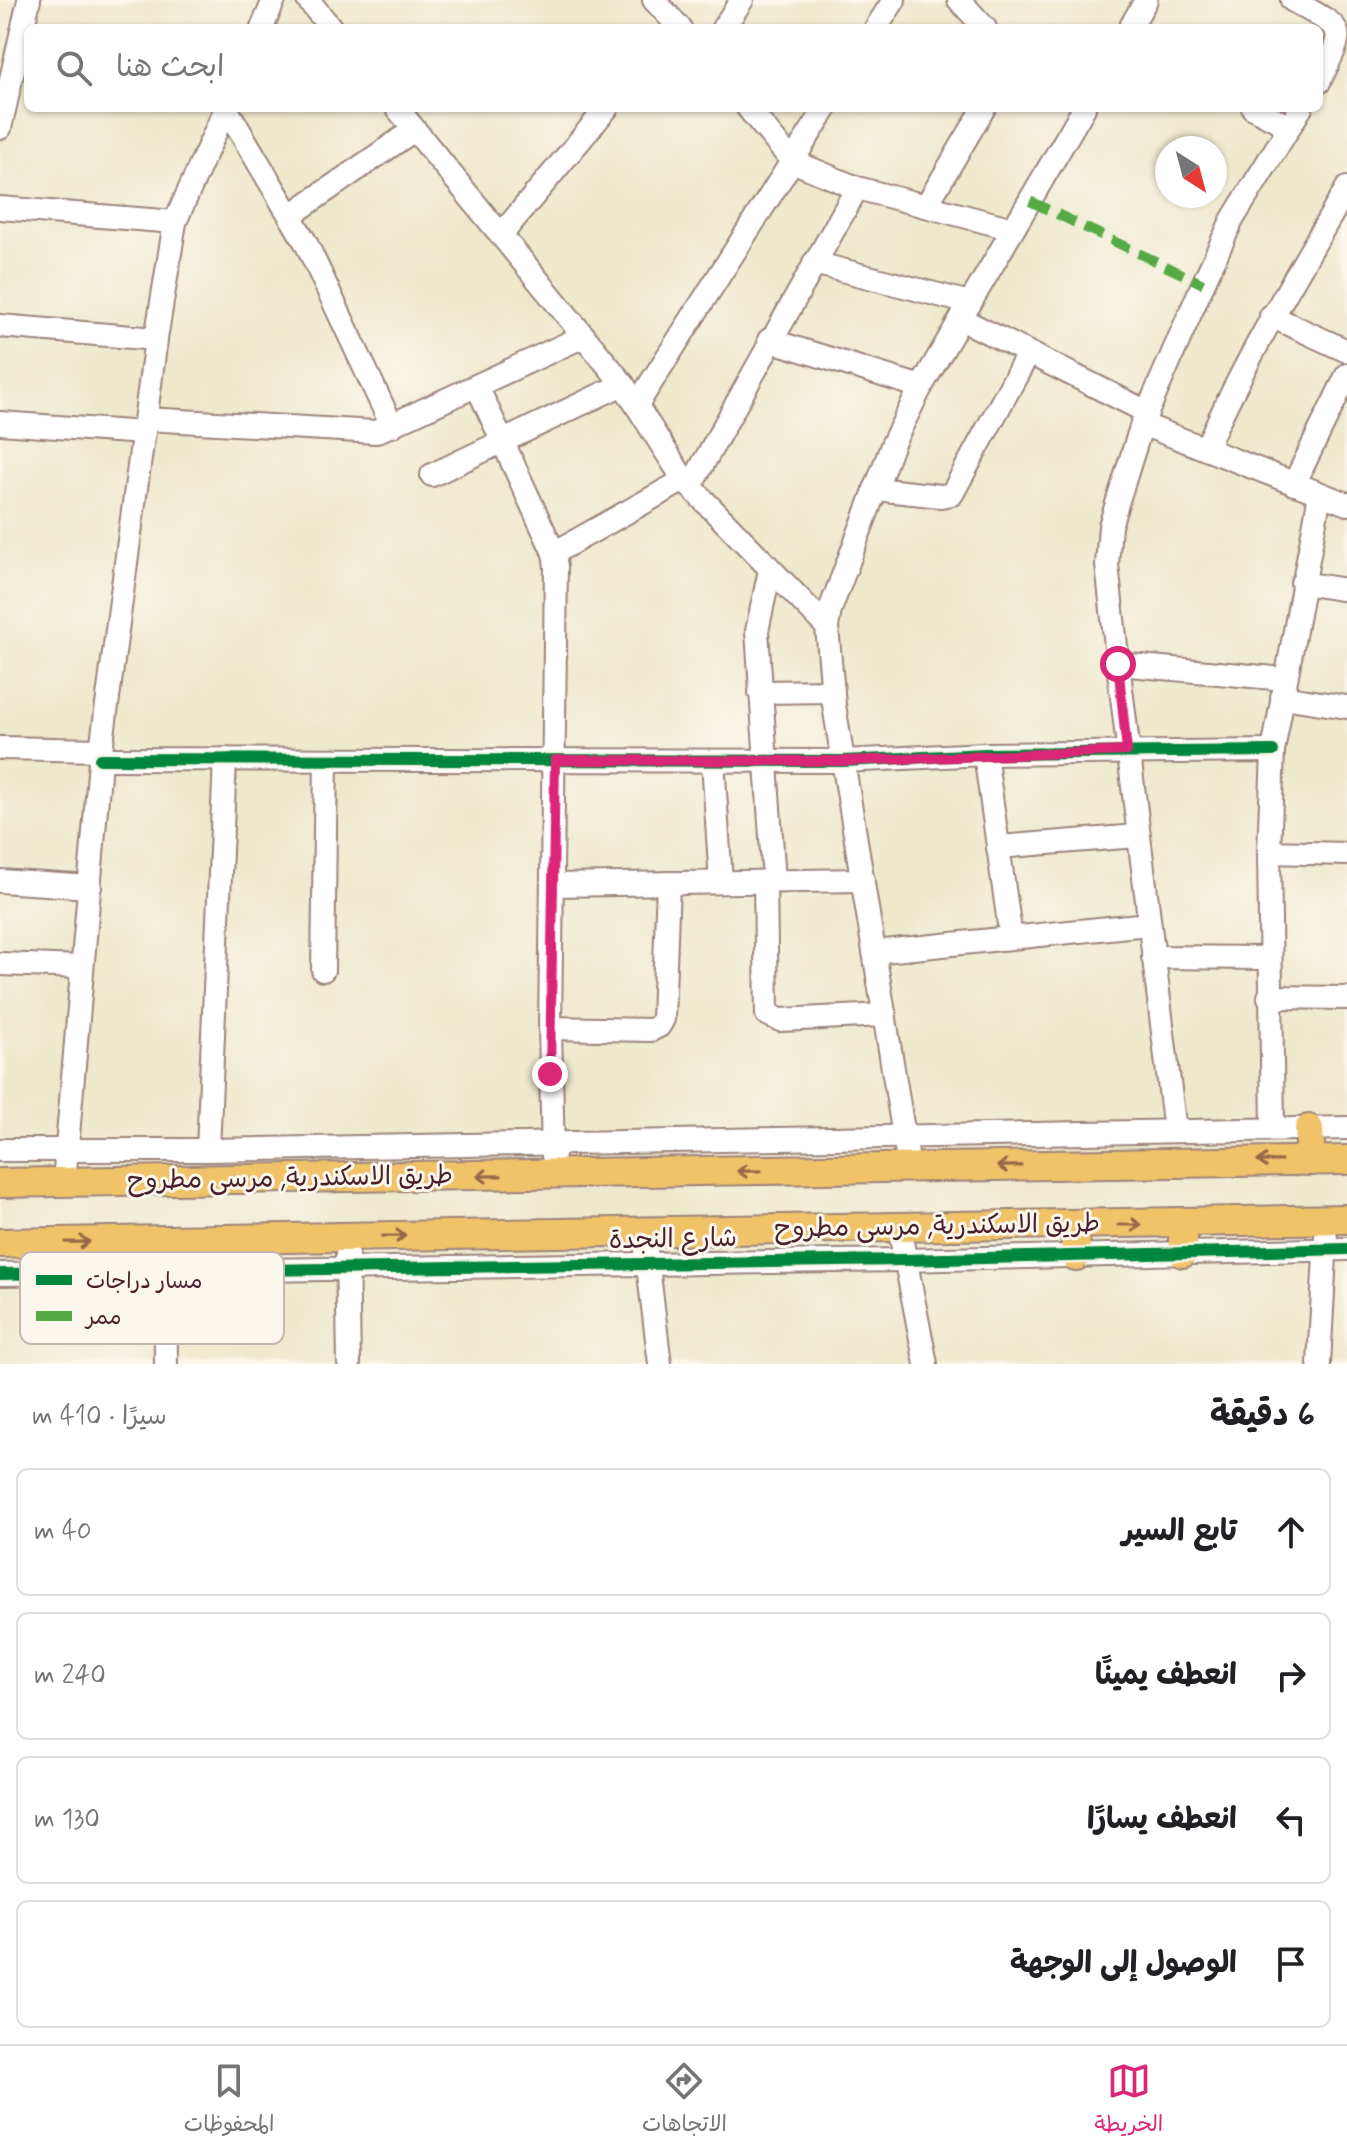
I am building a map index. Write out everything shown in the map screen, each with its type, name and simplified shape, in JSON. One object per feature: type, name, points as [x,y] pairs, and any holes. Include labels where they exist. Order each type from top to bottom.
[{"type":"main road","points":[[1309,1129],[1311,1161]]},
{"type":"main road","name":"طريق الاسكندرية, مرسى مطروح","points":[[0,1183],[553,1176],[1347,1160]]},
{"type":"main road","name":"طريق الاسكندرية, مرسى مطروح","points":[[0,1243],[643,1229],[1337,1220]]},
{"type":"main road","points":[[1183,1224],[1183,1253]]},
{"type":"main road","points":[[1075,1225],[1076,1256]]},
{"type":"street","points":[[0,128],[8,67],[29,0]]},
{"type":"street","points":[[264,24],[274,0]]},
{"type":"street","points":[[654,0],[674,24]]},
{"type":"street","points":[[726,24],[742,0]]},
{"type":"street","points":[[879,24],[894,0]]},
{"type":"street","points":[[959,0],[981,24]]},
{"type":"street","points":[[1132,24],[1146,0]]},
{"type":"street","points":[[1292,0],[1337,25],[1345,38],[1345,45],[1323,76]]},
{"type":"street","points":[[64,1182],[100,754],[156,339],[175,222],[224,112]]},
{"type":"street","points":[[228,112],[291,215],[392,426]]},
{"type":"street","points":[[400,112],[638,403],[687,483],[827,627]]},
{"type":"street","points":[[501,235],[604,112]]},
{"type":"street","points":[[751,112],[792,161],[857,188],[1013,229]]},
{"type":"street","points":[[638,403],[823,112]]},
{"type":"street","points":[[926,206],[982,112]]},
{"type":"street","points":[[1175,1131],[1127,751],[1108,541],[1117,496],[1145,418],[1232,220],[1295,117],[1272,112]]},
{"type":"street","points":[[909,1167],[843,761],[827,627],[893,443],[921,387],[1013,229],[1073,113]]},
{"type":"street","points":[[291,215],[414,130]]},
{"type":"street","points":[[554,553],[687,483],[857,188]]},
{"type":"street","points":[[1206,448],[1271,316],[1345,198]]},
{"type":"street","points":[[0,208],[175,222]]},
{"type":"street","points":[[814,263],[966,311],[1028,354],[1145,418],[1206,448],[1347,504]]},
{"type":"street","points":[[1271,316],[1347,351]]},
{"type":"street","points":[[0,326],[156,339]]},
{"type":"street","points":[[1,426],[145,426],[365,433],[392,426],[584,336]]},
{"type":"street","points":[[769,340],[921,387]]},
{"type":"street","points":[[875,489],[941,496],[952,494],[1028,354]]},
{"type":"street","points":[[1294,484],[1347,375]]},
{"type":"street","points":[[432,475],[505,443],[623,384]]},
{"type":"street","points":[[477,386],[554,553],[554,885],[550,1028],[553,1176]]},
{"type":"street","points":[[1273,1129],[1269,852],[1273,751],[1320,494]]},
{"type":"street","points":[[770,570],[757,616],[770,881],[767,1014],[780,1020],[885,1015]]},
{"type":"street","points":[[1302,583],[1347,590]]},
{"type":"street","points":[[1118,664],[1283,688],[1347,707]]},
{"type":"street","points":[[760,692],[833,691]]},
{"type":"street","points":[[0,748],[225,759],[713,761],[843,761],[1127,751],[1273,751]]},
{"type":"street","points":[[985,754],[1011,938]]},
{"type":"street","points":[[208,1150],[225,759]]},
{"type":"street","points":[[323,970],[326,760]]},
{"type":"street","points":[[713,761],[721,882]]},
{"type":"street","points":[[998,847],[1138,836]]},
{"type":"street","points":[[1269,852],[1347,854]]},
{"type":"street","points":[[554,885],[863,880]]},
{"type":"street","points":[[0,881],[90,887]]},
{"type":"street","points":[[550,1028],[651,1030],[659,1026],[663,1019],[668,883]]},
{"type":"street","points":[[874,952],[1148,924]]},
{"type":"street","points":[[1153,957],[1269,958]]},
{"type":"street","points":[[0,964],[82,967]]},
{"type":"street","points":[[1269,997],[1347,998]]},
{"type":"street","points":[[0,1150],[208,1150],[1347,1128]]},
{"type":"street","points":[[1319,1364],[1336,1249],[1337,1220]]},
{"type":"street","points":[[899,1227],[903,1260],[926,1364]]},
{"type":"street","points":[[643,1229],[660,1364]]},
{"type":"street","points":[[347,1237],[349,1364]]},
{"type":"street","points":[[165,1240],[165,1252]]},
{"type":"street","name":"شارع النجدة","points":[[284,1268],[903,1260],[1336,1249]]},
{"type":"street","name":"شارع النجدة","points":[[0,1274],[20,1274]]},
{"type":"marked path","points":[[1030,201],[1203,284]]},
{"type":"cycle path","points":[[100,759],[843,761],[985,754],[1273,751]]},
{"type":"cycle path","points":[[284,1270],[1347,1249]]},
{"type":"cycle path","points":[[0,1274],[20,1274]]},
{"type":"route","points":[[550,1074],[555,760],[843,761],[1127,751],[1118,664]]}]
